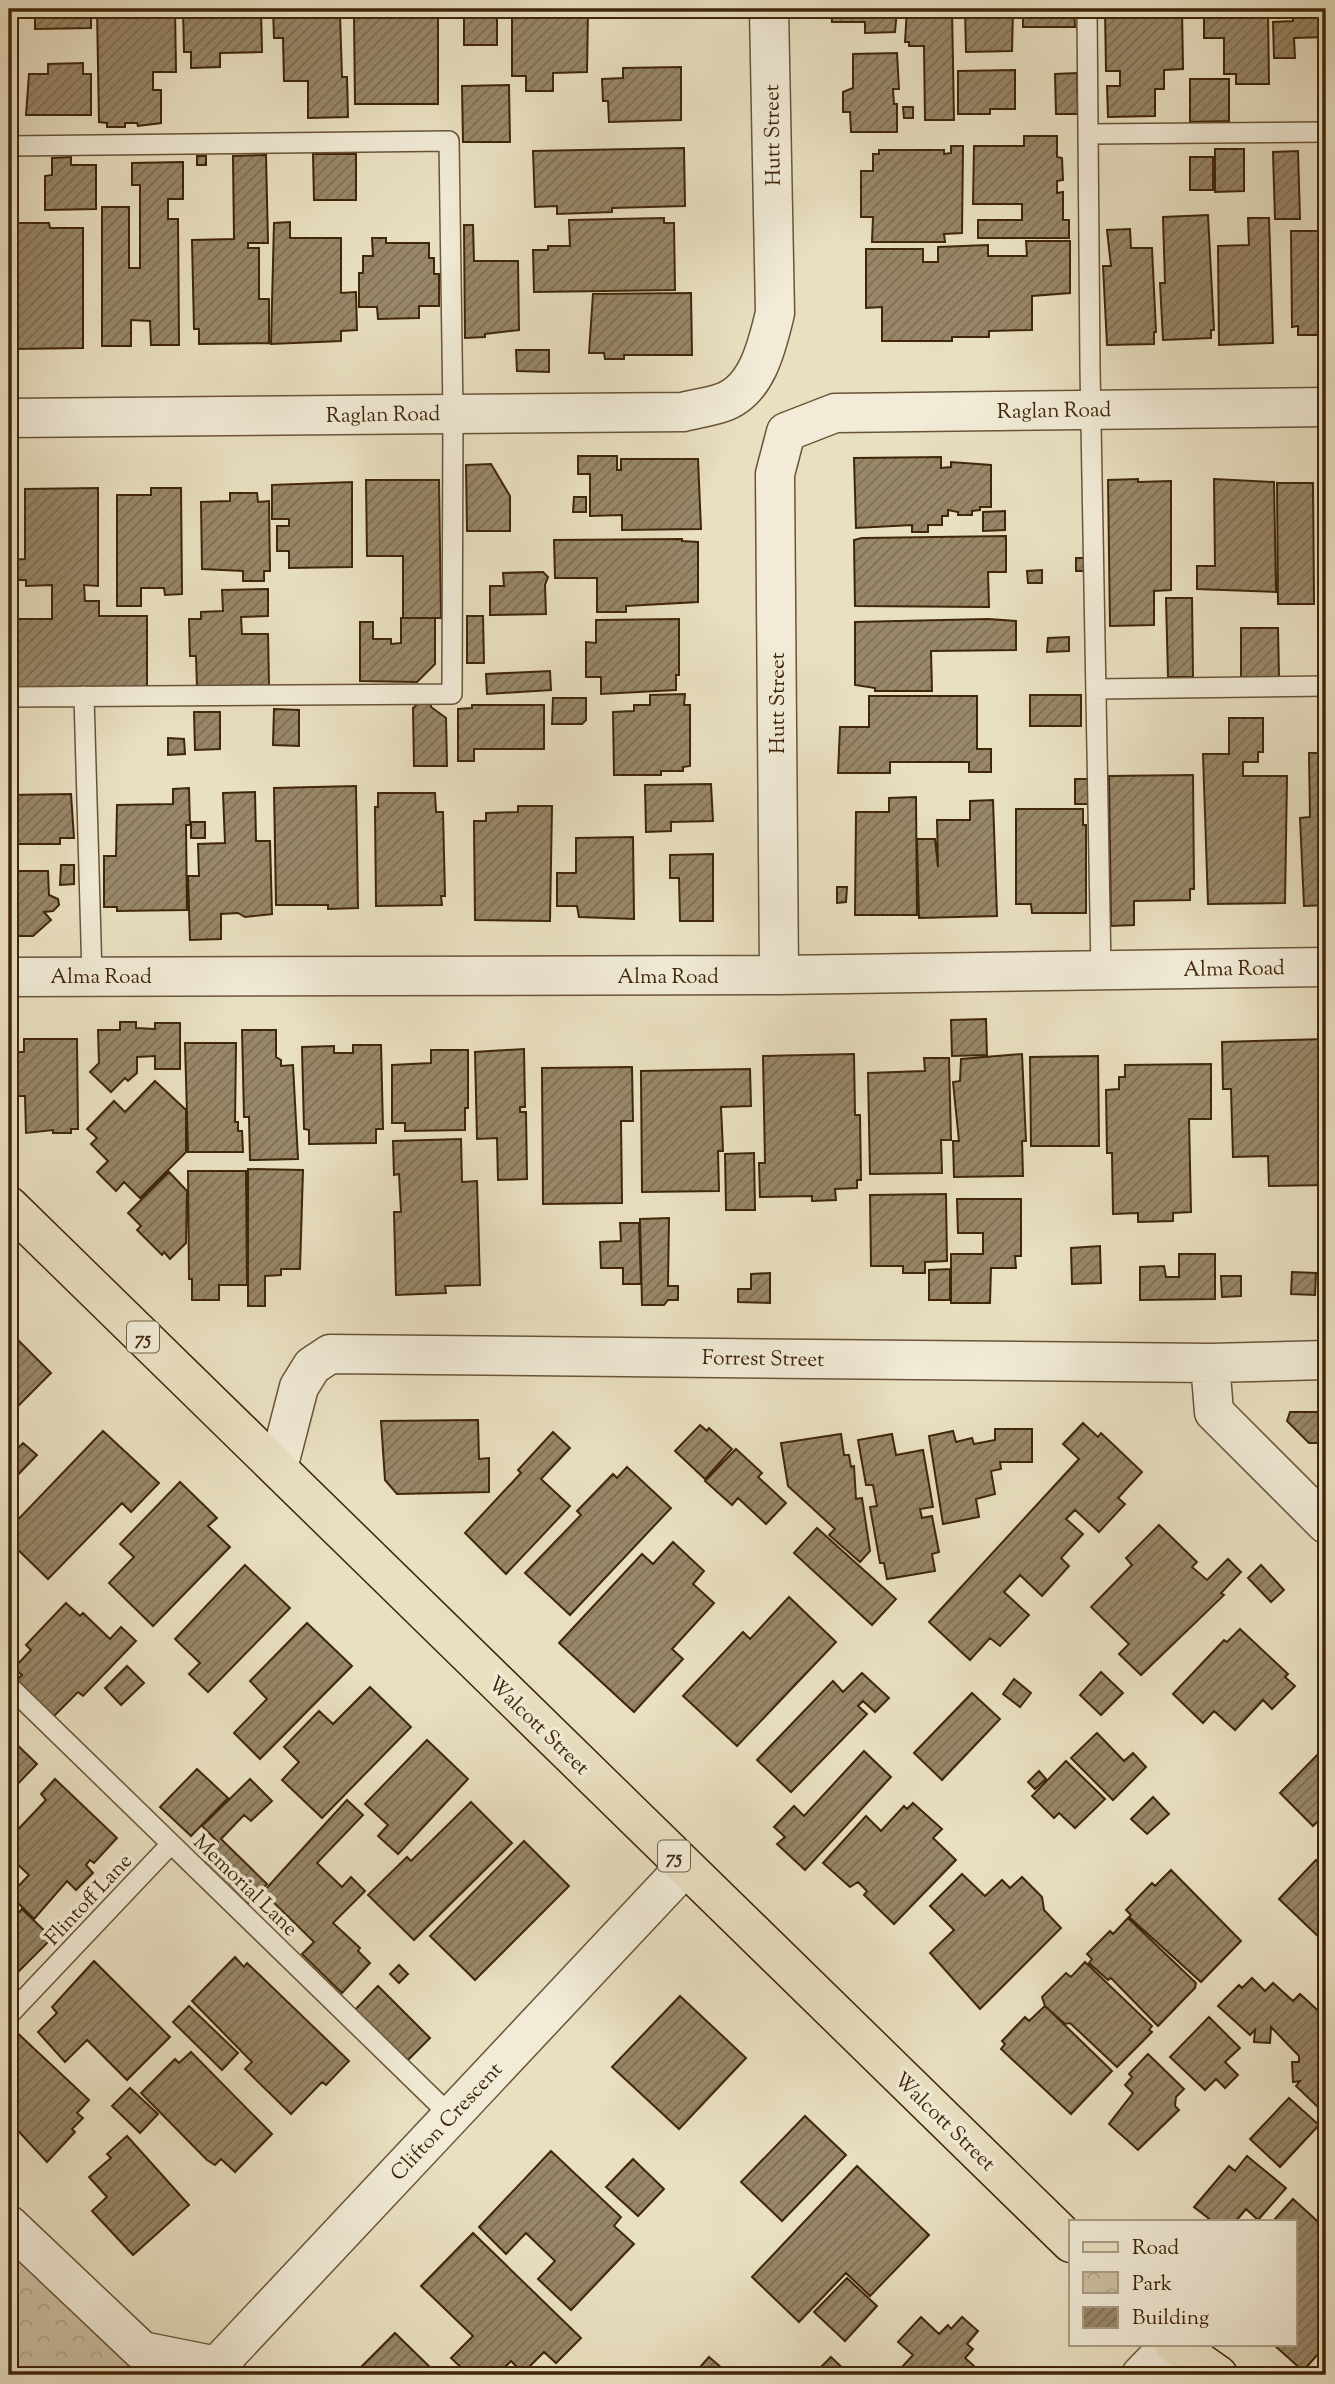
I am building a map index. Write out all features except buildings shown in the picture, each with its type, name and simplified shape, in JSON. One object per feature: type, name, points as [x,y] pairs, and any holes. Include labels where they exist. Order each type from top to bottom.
[{"type":"main road","name":"Walcott Street","points":[[9,1206],[1069,2241]]},
{"type":"main road","points":[[1174,2346],[1194,2375]]},
{"type":"main road","points":[[1176,2346],[1219,2375]]},
{"type":"street","name":"Hutt Street","points":[[749,383],[765,353],[775,313],[769,9]]},
{"type":"street","name":"Raglan Road","points":[[9,418],[683,412],[724,403],[749,383]]},
{"type":"street","name":"Raglan Road","points":[[786,432],[835,413],[1326,407]]},
{"type":"street","name":"Hutt Street","points":[[779,975],[775,474],[786,432]]},
{"type":"street","name":"Alma Road","points":[[9,977],[779,975],[1326,967]]},
{"type":"street","name":"Forrest Street","points":[[278,1468],[299,1387],[312,1366],[330,1354],[1210,1363],[1326,1360]]},
{"type":"street","points":[[1210,1363],[1214,1412],[1326,1524]]},
{"type":"street","name":"Clifton Crescent","points":[[217,2372],[451,2116],[685,1867]]},
{"type":"street","points":[[9,2225],[142,2351],[217,2372]]},
{"type":"street","points":[[1142,2375],[1171,2346]]},
{"type":"lane","points":[[1087,9],[1090,410],[1101,970]]},
{"type":"lane","points":[[1088,134],[1326,132]]},
{"type":"lane","points":[[9,146],[449,141],[453,414],[452,694],[9,697]]},
{"type":"lane","points":[[1096,689],[1326,686]]},
{"type":"lane","points":[[83,696],[92,976]]},
{"type":"lane","name":"Memorial Lane","points":[[9,1686],[451,2116]]},
{"type":"lane","name":"Flintoff Lane","points":[[9,2015],[171,1844]]},
{"type":"green space","points":[[9,2225],[185,2375],[9,2375]]}]
